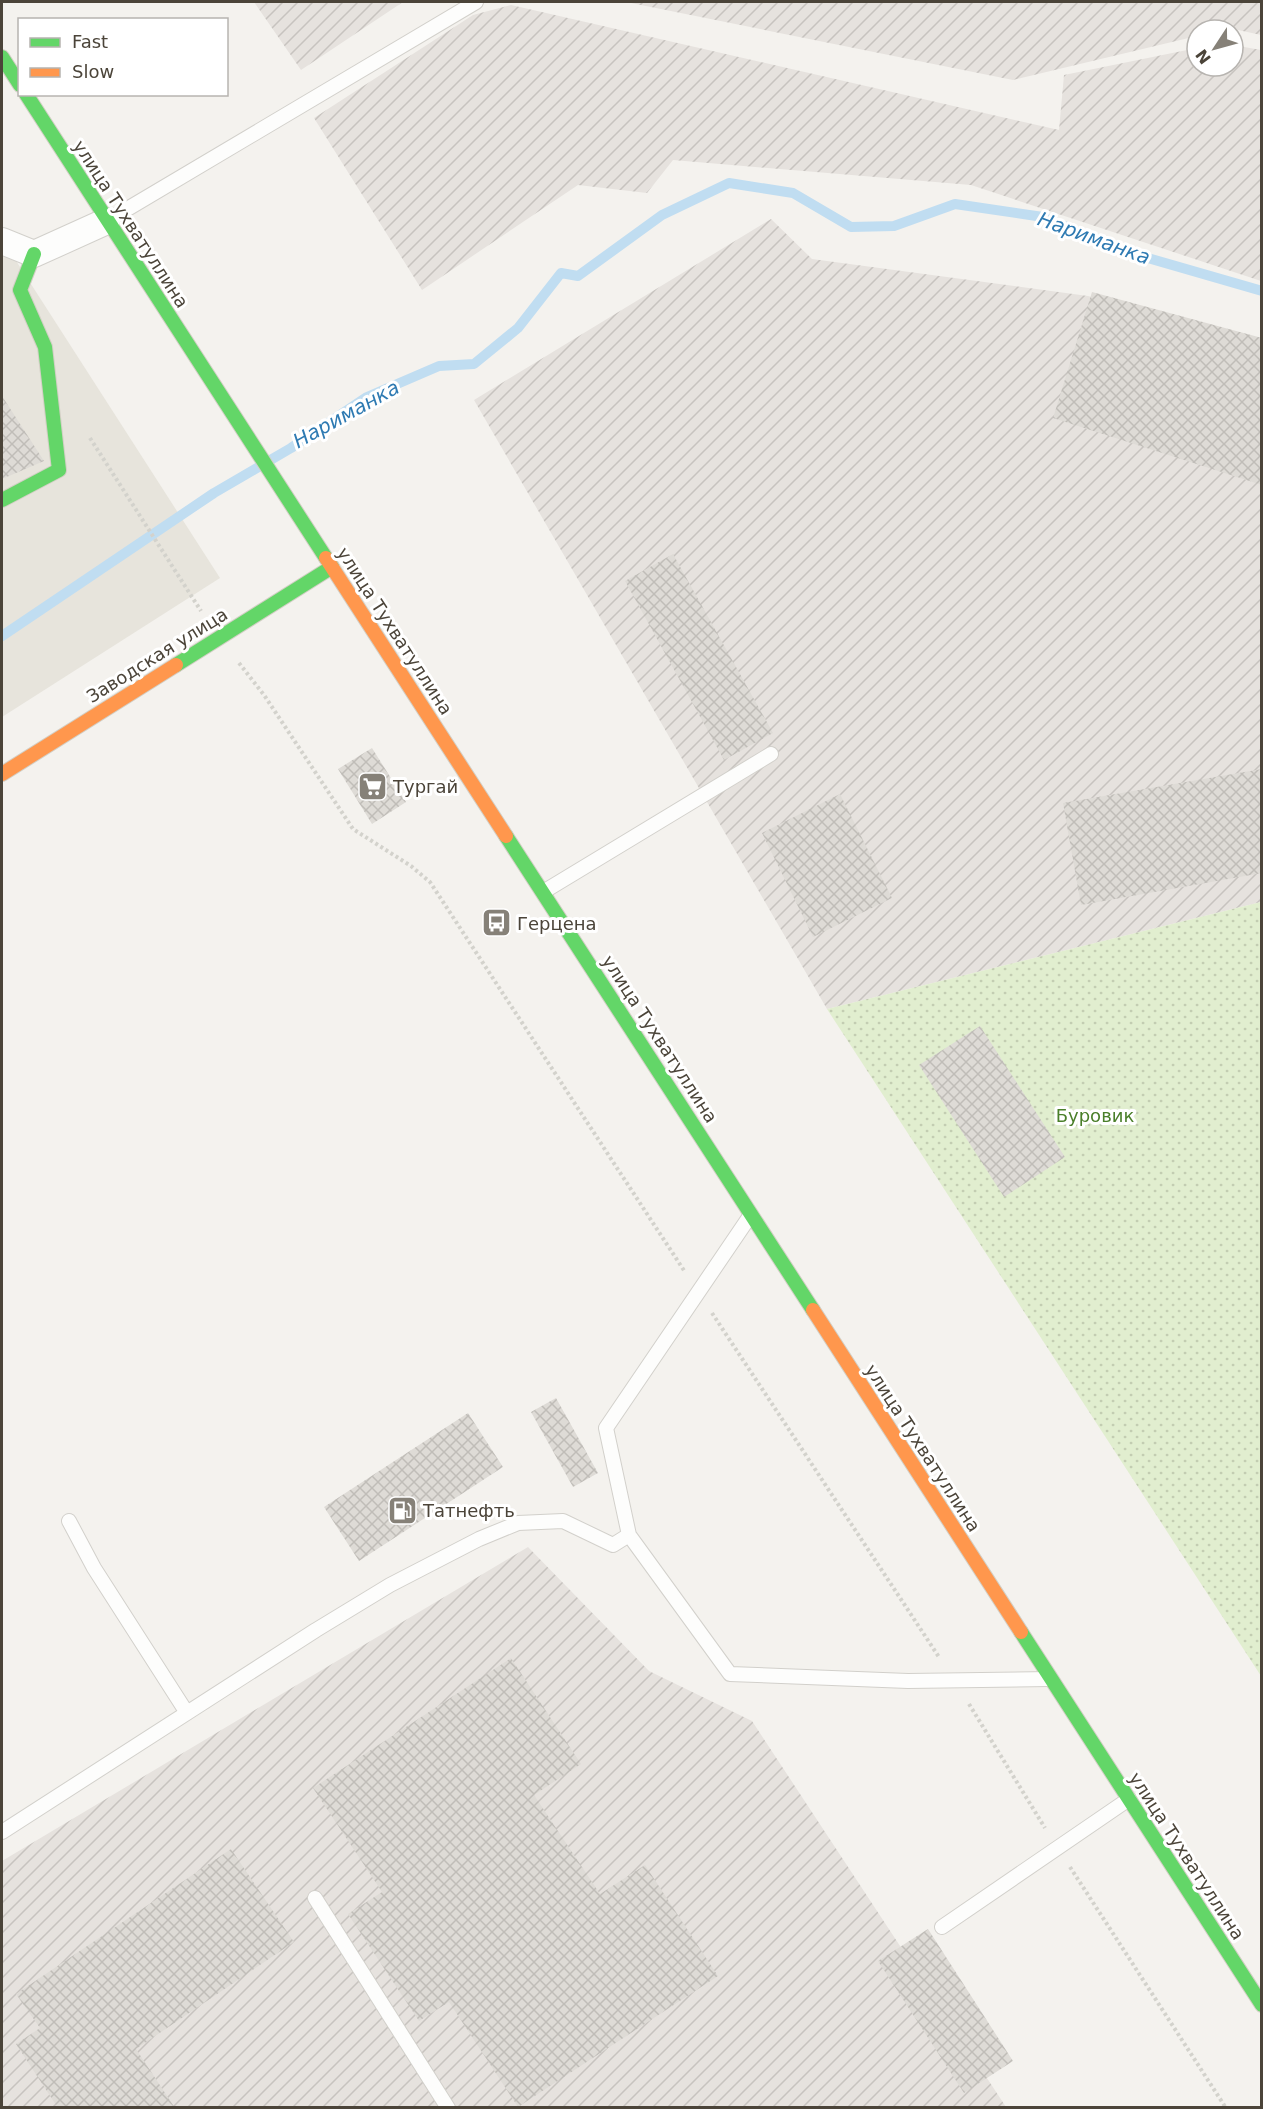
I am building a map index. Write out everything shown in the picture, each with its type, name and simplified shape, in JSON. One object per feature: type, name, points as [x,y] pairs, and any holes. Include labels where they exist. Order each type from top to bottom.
[{"type":"main road","points":[[2,57],[18,82]]},
{"type":"main road","name":"улица Тухватуллина","points":[[27,96],[1262,2005]]},
{"type":"main road","points":[[2,500],[59,470],[45,347],[20,290],[34,254]]},
{"type":"main road","name":"Заводская улица","points":[[2,774],[332,567]]},
{"type":"street","points":[[2,242],[34,254],[108,221]]},
{"type":"lane","points":[[108,221],[476,2]]},
{"type":"lane","points":[[543,892],[771,754]]},
{"type":"lane","points":[[751,1214],[606,1428],[629,1535],[730,1674],[954,1680],[1052,1679]]},
{"type":"lane","points":[[69,1521],[94,1568],[187,1713]]},
{"type":"lane","points":[[2,1832],[390,1585],[479,1539],[519,1523],[563,1521],[613,1545],[629,1535]]},
{"type":"lane","points":[[942,1927],[1129,1799]]},
{"type":"lane","points":[[315,1898],[448,2108]]},
{"type":"path","points":[[85,429],[219,638],[264,695],[353,829],[411,866],[430,882],[954,1680],[1057,1848],[1226,2108]]},
{"type":"shaded area","points":[[254,2],[403,2],[301,70]]},
{"type":"shaded area","points":[[626,2],[1261,2],[1261,35],[1245,32],[1245,18],[1185,18],[1185,39],[1013,80]]},
{"type":"shaded area","points":[[511,5],[1059,130],[1064,75],[1185,50],[1185,78],[1245,78],[1245,47],[1261,50],[1261,281],[971,185],[673,160],[647,193],[578,185],[422,290],[314,118],[473,15]]},
{"type":"shaded area","points":[[771,219],[812,259],[1088,296],[1261,345],[1261,902],[827,1009],[474,400]]},
{"type":"shaded area","points":[[2,239],[220,578],[2,717]]},
{"type":"shaded area","points":[[528,1547],[649,1671],[752,1721],[1006,2107],[2,2107],[2,1861]]},
{"type":"green space","name":"Буровик","points":[[1261,902],[1261,1676],[827,1009]]},
{"type":"building","points":[[1092,292],[1262,338],[1262,485],[1053,418]]},
{"type":"building","points":[[2,396],[44,461],[2,479]]},
{"type":"building","points":[[673,554],[773,733],[724,760],[625,581]]},
{"type":"building","name":"Тургай","points":[[372,748],[406,802],[372,824],[338,769]]},
{"type":"building","points":[[1262,769],[1262,873],[1081,905],[1063,803]]},
{"type":"building","points":[[840,794],[892,898],[813,937],[762,833]]},
{"type":"building","points":[[980,1026],[1065,1157],[1004,1197],[919,1065]]},
{"type":"building","points":[[556,1398],[598,1473],[573,1487],[531,1412]]},
{"type":"building","points":[[468,1413],[503,1467],[359,1561],[324,1507]]},
{"type":"building","points":[[511,1658],[581,1764],[534,1795],[600,1894],[645,1865],[718,1976],[518,2107],[449,2002],[419,2021],[348,1914],[382,1892],[313,1788]]},
{"type":"building","points":[[231,1849],[294,1942],[136,2049],[175,2108],[58,2108],[16,2044],[40,2028],[16,1994]]},
{"type":"building","points":[[928,1929],[1013,2061],[964,2093],[878,1961]]},
{"type":"waterway","name":"Нариманка","points":[[2,636],[214,493],[291,448],[367,397],[439,366],[474,364],[518,328],[561,273],[578,276],[662,215],[729,183],[793,193],[851,227],[894,226],[955,204],[1043,217],[1127,252],[1262,291]]},
{"type":"traffic: fast","points":[[2,57],[18,82]]},
{"type":"traffic: fast","points":[[27,96],[326,558]]},
{"type":"traffic: fast","points":[[2,500],[59,470],[45,347],[20,290],[34,254]]},
{"type":"traffic: fast","points":[[176,665],[332,567]]},
{"type":"traffic: fast","points":[[506,836],[813,1310]]},
{"type":"traffic: fast","points":[[1021,1632],[1262,2005]]},
{"type":"traffic: slow","points":[[326,558],[506,836]]},
{"type":"traffic: slow","points":[[2,774],[176,665]]},
{"type":"traffic: slow","points":[[813,1310],[1021,1632]]},
{"type":"place","name":"Тургай","points":[[372,786]]},
{"type":"place","name":"Герцена","points":[[496,923]]},
{"type":"place","name":"Татнефть","points":[[402,1510]]}]
